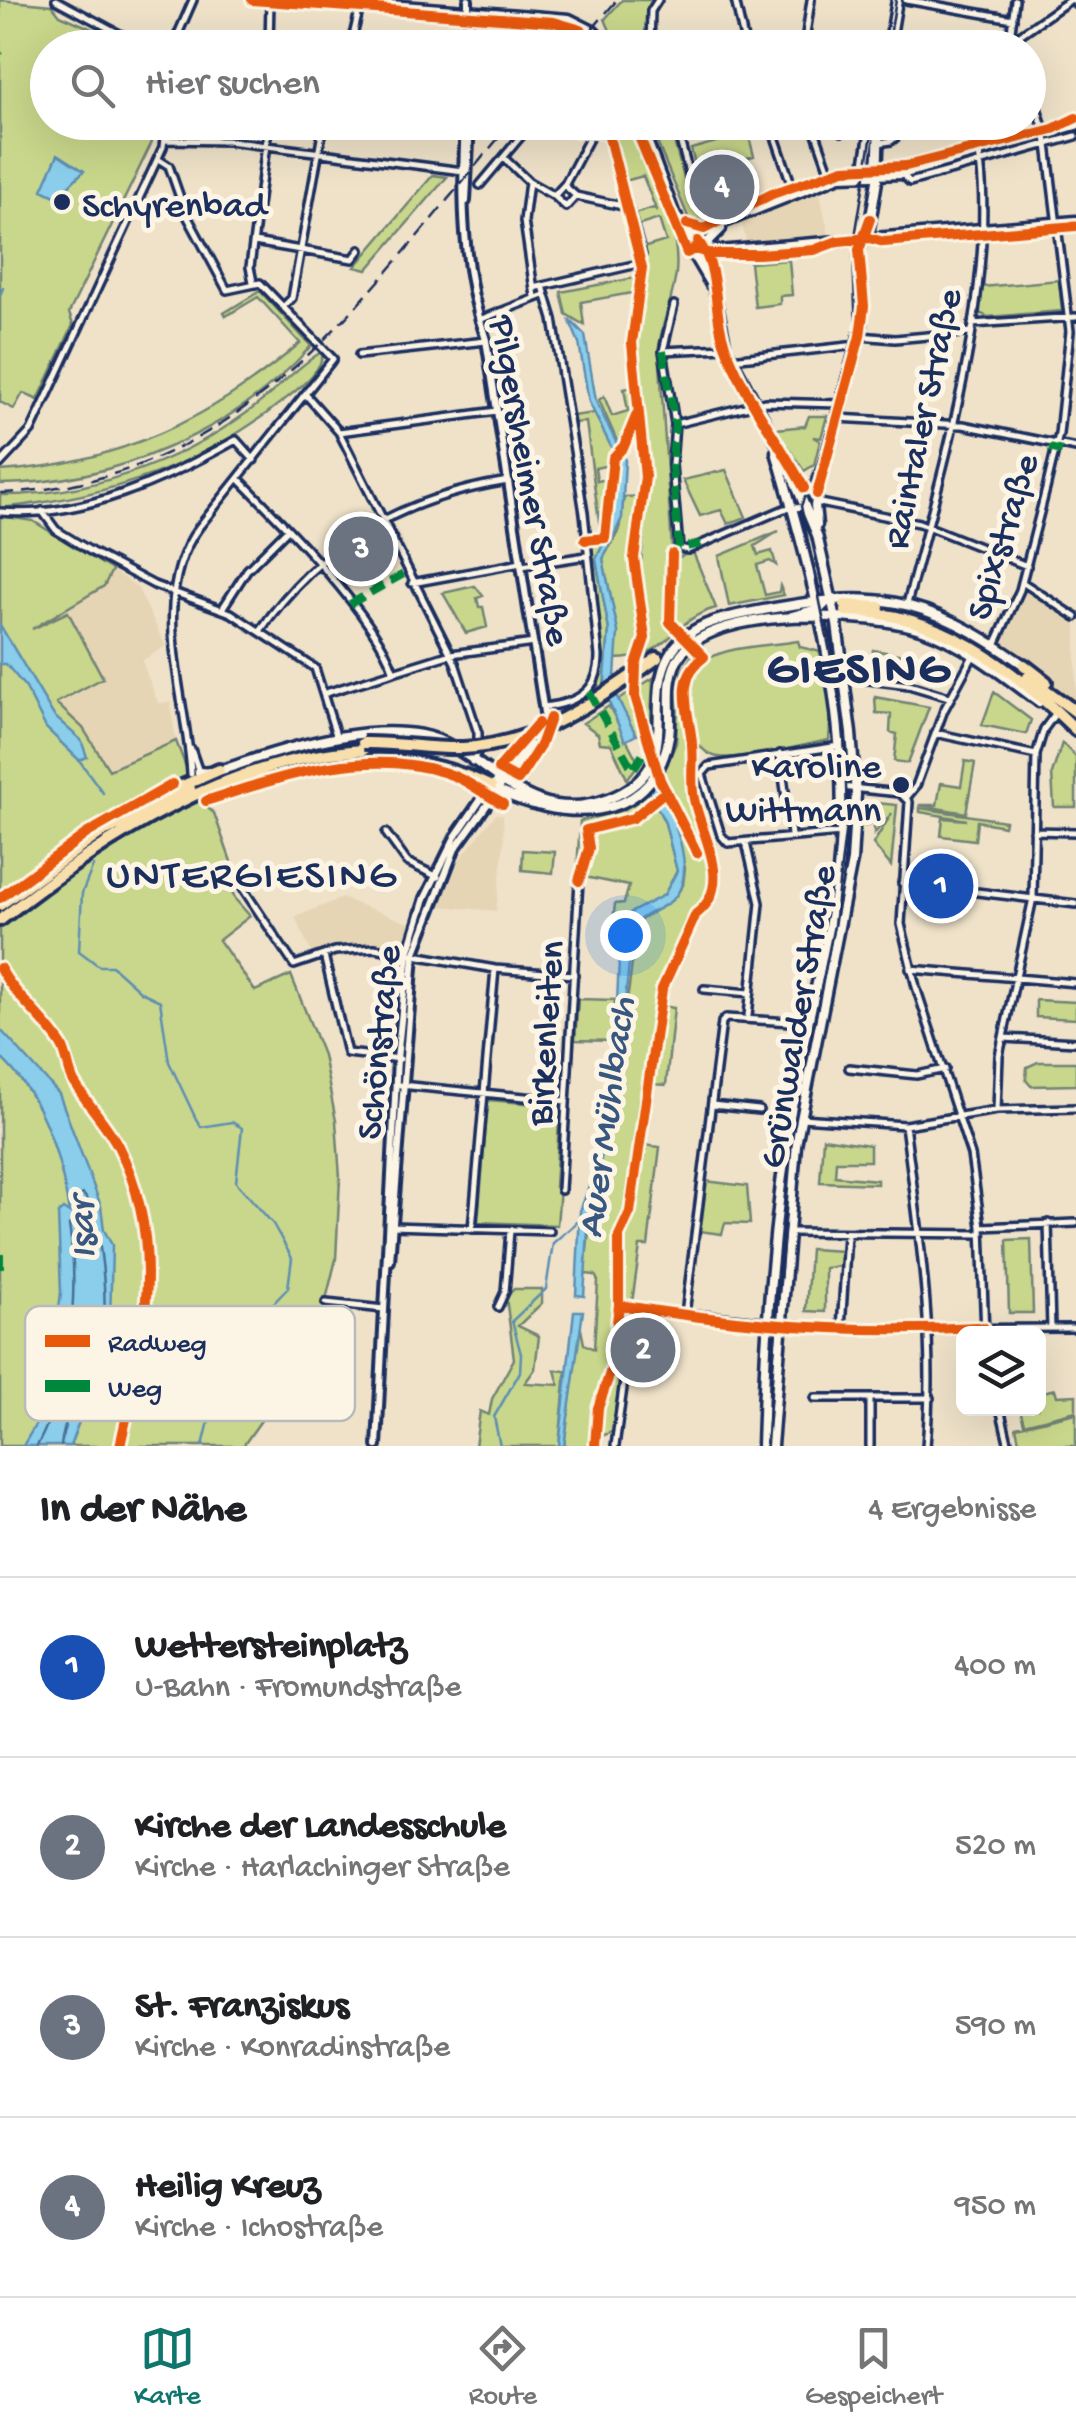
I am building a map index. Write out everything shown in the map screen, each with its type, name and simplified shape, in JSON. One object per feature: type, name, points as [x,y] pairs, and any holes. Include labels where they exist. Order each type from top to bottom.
[{"type":"highway","points":[[842,611],[904,611],[953,628],[1075,711]]},
{"type":"highway","points":[[842,611],[902,617],[952,635],[1030,686],[1073,727]]},
{"type":"highway","points":[[1024,665],[1075,711]]},
{"type":"highway","points":[[132,815],[258,765],[362,747],[464,748],[514,740],[567,718],[649,668]]},
{"type":"highway","points":[[1055,714],[1073,727]]},
{"type":"highway","points":[[0,920],[104,843],[172,807],[271,768],[362,747]]},
{"type":"highway","points":[[172,807],[296,770],[369,758],[425,762],[498,785]]},
{"type":"highway","points":[[0,905],[66,855],[192,777],[219,770]]},
{"type":"main road","points":[[326,0],[468,5],[569,19],[591,30]]},
{"type":"main road","points":[[892,30],[897,0]]},
{"type":"main road","points":[[1046,136],[1076,125]]},
{"type":"main road","points":[[647,140],[682,235],[707,270]]},
{"type":"main road","points":[[864,173],[871,140]]},
{"type":"main road","points":[[811,505],[864,306],[858,250],[870,218],[878,174],[876,140]]},
{"type":"main road","points":[[692,235],[832,179],[864,173],[923,174],[1035,140]]},
{"type":"main road","points":[[676,215],[704,248],[726,348],[774,442]]},
{"type":"main road","points":[[682,235],[704,248],[724,250],[1076,221]]},
{"type":"main road","points":[[704,248],[728,222]]},
{"type":"main road","points":[[720,231],[717,240],[724,250]]},
{"type":"main road","points":[[707,270],[724,250]]},
{"type":"main road","name":"Grünwalder Straße","points":[[772,1446],[800,1118],[850,870],[855,787],[842,611],[832,597],[811,505],[774,442]]},
{"type":"main road","name":"Grünwalder Straße","points":[[762,1446],[768,1324],[788,1127],[829,928],[841,832],[842,786],[832,675],[774,442]]},
{"type":"main road","points":[[192,777],[337,738],[420,735],[443,743],[530,805],[564,813],[602,810],[623,802],[648,781],[662,757],[670,729],[671,675],[685,650],[716,631],[817,610],[832,597],[907,604],[957,622],[1024,665]]},
{"type":"main road","points":[[498,785],[567,804],[599,802],[620,794],[642,775],[654,754],[662,722],[661,679],[668,657],[682,640],[717,620],[817,610],[842,611],[911,627],[973,655],[1055,714]]},
{"type":"street","points":[[56,0],[112,30]]},
{"type":"street","points":[[180,30],[193,0]]},
{"type":"street","points":[[269,30],[270,0]]},
{"type":"street","points":[[650,30],[651,10],[658,0]]},
{"type":"street","points":[[735,0],[742,30]]},
{"type":"street","points":[[807,30],[811,0]]},
{"type":"street","points":[[906,0],[1012,19]]},
{"type":"street","points":[[1009,30],[1015,0]]},
{"type":"street","points":[[1029,30],[1073,1]]},
{"type":"street","points":[[354,30],[361,2]]},
{"type":"street","points":[[560,30],[569,19]]},
{"type":"street","name":"Spixstraße","points":[[995,645],[1027,566],[1056,444],[1067,373],[1072,317],[1046,136]]},
{"type":"street","points":[[979,160],[1076,136]]},
{"type":"street","points":[[0,464],[31,432],[165,140],[269,146],[465,167]]},
{"type":"street","points":[[252,282],[269,140]]},
{"type":"street","points":[[283,307],[292,298],[319,140]]},
{"type":"street","name":"Pilgersheimer Straße","points":[[466,140],[466,258],[486,340],[544,707]]},
{"type":"street","points":[[480,184],[519,140]]},
{"type":"street","points":[[554,196],[589,140]]},
{"type":"street","points":[[610,140],[642,263],[632,343],[645,477],[635,572]]},
{"type":"street","points":[[680,140],[689,174]]},
{"type":"street","points":[[776,140],[794,192]]},
{"type":"street","points":[[818,140],[832,179]]},
{"type":"street","points":[[876,143],[893,140]]},
{"type":"street","name":"Raintaler Straße","points":[[907,604],[953,424],[971,328],[980,230],[976,140]]},
{"type":"street","points":[[504,158],[529,182],[566,207],[576,196]]},
{"type":"street","points":[[158,159],[170,169],[185,212],[228,290],[260,283],[330,352],[331,367],[191,540],[174,593],[173,634],[192,777]]},
{"type":"street","points":[[529,182],[524,221],[535,297]]},
{"type":"street","points":[[564,185],[576,196],[628,207]]},
{"type":"street","points":[[254,242],[353,259],[360,250]]},
{"type":"street","points":[[534,288],[549,281],[642,263]]},
{"type":"street","points":[[498,785],[540,734],[544,707],[569,703],[589,692],[599,670],[584,512],[554,319],[543,286]]},
{"type":"street","points":[[479,320],[544,296]]},
{"type":"street","points":[[674,305],[663,351],[675,424],[672,465],[681,550],[791,507],[811,505],[928,526],[1027,566]]},
{"type":"street","points":[[731,359],[1072,317]]},
{"type":"street","points":[[360,355],[486,340]]},
{"type":"street","points":[[663,351],[726,348]]},
{"type":"street","points":[[1067,373],[1076,373]]},
{"type":"street","points":[[307,396],[339,432],[450,654],[478,733],[478,751],[472,763]]},
{"type":"street","points":[[675,424],[754,404],[837,403]]},
{"type":"street","points":[[339,432],[497,411]]},
{"type":"street","points":[[837,418],[953,424],[1076,448]]},
{"type":"street","points":[[0,512],[42,511],[126,492],[236,440],[254,460]]},
{"type":"street","points":[[238,480],[317,564],[382,645],[394,672]]},
{"type":"street","points":[[260,631],[317,564],[380,518],[439,497],[508,481]]},
{"type":"street","points":[[42,511],[56,530],[174,593],[222,609],[315,668],[337,738]]},
{"type":"street","points":[[222,609],[247,570],[287,530]]},
{"type":"street","points":[[412,583],[586,556]]},
{"type":"street","points":[[1022,582],[1076,617]]},
{"type":"street","points":[[326,693],[450,654],[534,643]]},
{"type":"street","points":[[907,798],[916,786],[950,698],[973,655]]},
{"type":"street","points":[[844,677],[898,683],[950,698]]},
{"type":"street","points":[[997,1110],[1003,1038],[1034,898],[1036,755],[1046,724],[1055,714]]},
{"type":"street","points":[[935,733],[1036,755]]},
{"type":"street","points":[[840,746],[703,768],[716,818],[728,843],[841,832]]},
{"type":"street","points":[[780,754],[791,836]]},
{"type":"street","name":"Schönstraße","points":[[377,1446],[398,1085],[396,1059],[411,954],[460,828],[498,785]]},
{"type":"street","points":[[842,786],[907,798]]},
{"type":"street","points":[[907,798],[910,806],[901,924],[910,969],[962,1116],[977,1187],[985,1326]]},
{"type":"street","points":[[1034,831],[1076,832]]},
{"type":"street","points":[[386,832],[407,862],[438,877]]},
{"type":"street","points":[[746,843],[760,903],[748,1016]]},
{"type":"street","name":"Birkenleiten","points":[[561,1190],[579,881]]},
{"type":"street","points":[[902,884],[1076,904]]},
{"type":"street","points":[[242,887],[294,965],[357,948],[495,969],[574,975]]},
{"type":"street","points":[[324,954],[347,1053],[396,1059]]},
{"type":"street","points":[[472,1229],[495,969]]},
{"type":"street","points":[[910,969],[950,969],[1018,980],[1076,982]]},
{"type":"street","points":[[704,988],[750,993]]},
{"type":"street","points":[[685,1314],[722,1022],[748,1016],[809,1023]]},
{"type":"street","points":[[1003,1038],[1076,1042]]},
{"type":"street","points":[[849,1068],[917,1075],[946,1069]]},
{"type":"street","points":[[398,1085],[566,1102]]},
{"type":"street","points":[[712,1106],[759,1110]]},
{"type":"street","points":[[800,1118],[905,1125],[997,1110],[1076,1108]]},
{"type":"street","points":[[905,1125],[922,1236],[930,1398],[926,1446]]},
{"type":"street","points":[[1048,1223],[1051,1328]]},
{"type":"street","points":[[788,1232],[922,1236],[1076,1223]]},
{"type":"street","points":[[391,1226],[550,1231]]},
{"type":"street","points":[[498,1307],[504,1292],[510,1231]]},
{"type":"street","points":[[841,1328],[847,1234]]},
{"type":"street","points":[[326,1303],[384,1309]]},
{"type":"street","points":[[615,1446],[634,1308],[782,1325],[956,1330]]},
{"type":"street","points":[[1046,1328],[1076,1328]]},
{"type":"street","points":[[815,1398],[930,1398]]},
{"type":"street","points":[[870,1398],[870,1446]]},
{"type":"street","points":[[1002,1416],[1008,1446]]},
{"type":"shaded area","points":[[819,190],[829,235],[746,242],[742,224],[775,205]]},
{"type":"shaded area","points":[[112,570],[137,587],[166,646],[142,661],[158,703],[170,702],[176,741],[109,770],[83,728],[57,705],[21,636],[104,586]]},
{"type":"shaded area","points":[[1026,589],[1076,620],[1076,705],[1001,644]]},
{"type":"shaded area","points":[[496,814],[503,815],[504,843],[496,911],[439,906],[459,860]]},
{"type":"shaded area","points":[[342,898],[414,925],[404,949],[356,945],[312,954],[295,917]]},
{"type":"green space","points":[[0,0],[52,5],[60,15],[94,30],[30,30],[30,140],[152,142],[69,313],[73,325],[38,400],[23,393],[14,409],[0,402]]},
{"type":"green space","points":[[622,0],[654,0],[646,30],[610,30],[605,19]]},
{"type":"green space","points":[[614,140],[638,140],[669,215],[676,254],[676,273],[659,349],[672,548],[674,559],[693,552],[716,608],[688,621],[647,653],[613,659],[618,632],[603,559],[619,530],[624,497],[648,496],[645,405],[636,334],[646,247],[666,241],[659,219],[637,226],[634,214],[654,208],[657,212],[643,176],[625,181]]},
{"type":"green space","points":[[656,140],[674,140],[685,182],[711,222],[698,227],[691,224]]},
{"type":"green space","points":[[723,140],[750,140],[754,156],[697,172],[691,149]]},
{"type":"green space","points":[[433,175],[447,177],[367,270],[355,267]]},
{"type":"green space","points":[[789,260],[792,295],[780,296],[780,304],[755,307],[750,263]]},
{"type":"green space","points":[[634,278],[632,293],[581,302],[584,325],[566,314],[561,292]]},
{"type":"green space","points":[[1059,280],[1062,311],[988,317],[979,313],[982,287]]},
{"type":"green space","points":[[260,291],[311,346],[246,404],[208,428],[127,463],[85,474],[0,484],[0,471],[84,459],[161,433],[267,370],[300,343],[258,297],[226,316],[224,313]]},
{"type":"green space","points":[[323,351],[316,371],[294,393],[188,460],[116,487],[0,508],[0,495],[96,483],[189,448],[245,414]]},
{"type":"green space","points":[[633,387],[638,411],[620,448],[599,400],[604,396],[612,416],[628,411],[624,389]]},
{"type":"green space","points":[[594,413],[615,453],[610,465],[595,468],[597,481],[609,479],[608,523],[601,537],[586,422],[573,423],[572,416]]},
{"type":"green space","points":[[809,416],[827,416],[821,438],[813,437],[820,441],[814,465],[804,471],[776,429],[805,426]]},
{"type":"green space","points":[[726,470],[746,517],[728,524],[721,510],[700,516],[683,480]]},
{"type":"green space","points":[[0,516],[33,521],[112,570],[104,586],[32,629],[68,612],[103,678],[56,703],[83,728],[109,770],[176,741],[199,801],[214,813],[235,873],[227,881],[250,916],[219,940],[255,991],[291,975],[323,1055],[336,1121],[340,1178],[336,1259],[324,1306],[25,1306],[25,1421],[261,1421],[243,1446],[0,1446]]},
{"type":"green space","points":[[779,531],[755,546],[758,555],[772,551],[776,565],[770,561],[757,565],[765,595],[779,592],[780,586],[784,595],[729,606],[719,556]]},
{"type":"green space","points":[[606,539],[596,559],[609,630],[604,690],[598,693],[601,640],[590,542]]},
{"type":"green space","points":[[475,586],[483,596],[477,598],[487,627],[466,633],[443,593]]},
{"type":"green space","points":[[798,641],[800,647],[821,652],[831,710],[829,740],[738,757],[714,756],[704,750],[692,730],[687,694],[692,676],[702,663],[736,649]]},
{"type":"green space","points":[[873,650],[916,657],[907,677],[871,671]]},
{"type":"green space","points":[[695,651],[701,657],[685,681],[691,741],[688,780],[713,873],[691,936],[669,981],[663,1006],[674,1008],[666,1085],[651,1084],[643,1145],[660,1147],[648,1246],[640,1246],[614,1431],[600,1437],[600,1446],[564,1446],[580,1324],[584,1344],[594,1349],[598,1281],[595,1275],[585,1274],[600,1154],[628,994],[633,925],[673,899],[683,885],[685,868],[662,776],[676,743],[679,676]]},
{"type":"green space","points":[[653,678],[650,741],[635,733],[618,700]]},
{"type":"green space","points":[[994,692],[1031,720],[1026,734],[982,725]]},
{"type":"green space","points":[[875,697],[929,707],[908,763],[894,761],[897,734],[890,732],[891,714],[876,713]]},
{"type":"green space","points":[[609,706],[639,764],[627,779],[611,744],[600,743],[598,734],[583,723]]},
{"type":"green space","points":[[1062,743],[1076,757],[1076,807],[1054,807],[1052,774]]},
{"type":"green space","points":[[965,761],[975,763],[966,813],[919,805],[937,805],[941,783],[961,786]]},
{"type":"green space","points":[[649,791],[665,823],[677,871],[664,895],[625,923],[623,930],[612,929],[615,904],[624,903],[629,886],[585,877],[577,871],[580,821],[623,810]]},
{"type":"green space","points":[[867,802],[897,805],[891,866],[873,844],[892,813],[874,834],[874,823],[866,826]]},
{"type":"green space","points":[[920,808],[1005,821],[1004,826],[977,821],[975,840],[941,836],[943,818],[967,820],[920,812]]},
{"type":"green space","points":[[523,850],[555,852],[553,873],[522,870]]},
{"type":"green space","points":[[578,999],[615,1000],[613,1041],[575,1040]]},
{"type":"green space","points":[[1036,1000],[1076,1002],[1076,1019],[1036,1017]]},
{"type":"green space","points":[[1038,1062],[1076,1062],[1076,1085],[1031,1086],[1026,1080],[1027,1067]]},
{"type":"green space","points":[[488,1100],[560,1106],[557,1225],[478,1222]]},
{"type":"green space","points":[[823,1138],[870,1145],[870,1161],[836,1161],[835,1176],[877,1180],[877,1184],[820,1182]]},
{"type":"green space","points":[[705,1181],[747,1186],[750,1224],[725,1223],[722,1234],[699,1231]]},
{"type":"green space","points":[[1031,1239],[1033,1313],[1009,1313],[1007,1240]]},
{"type":"green space","points":[[810,1249],[842,1251],[841,1266],[825,1268],[825,1312],[806,1311]]},
{"type":"green space","points":[[514,1289],[542,1289],[542,1303],[518,1326],[539,1336],[535,1369],[525,1383],[559,1385],[555,1370],[566,1371],[559,1446],[475,1446],[480,1411],[489,1415],[492,1399],[514,1359],[506,1297]]},
{"type":"green space","points":[[1055,1389],[1057,1396],[1076,1395],[1076,1411],[1024,1424],[1022,1416],[1046,1416],[1046,1391]]},
{"type":"green space","points":[[1076,1413],[1076,1446],[1020,1446],[1016,1427]]},
{"type":"water","points":[[58,154],[84,171],[57,197],[42,190]]},
{"type":"water","points":[[569,319],[585,335],[596,401],[625,460],[622,518],[603,559],[618,632],[614,691],[636,735],[625,741],[604,690],[609,630],[596,559],[612,526],[619,463],[589,402],[579,343]]},
{"type":"water","points":[[0,625],[54,716],[81,740],[87,757],[79,760],[46,728],[26,688],[6,664],[0,664]]},
{"type":"water","points":[[657,782],[680,842],[684,874],[672,900],[633,925],[616,1089],[589,1214],[584,1296],[576,1295],[580,1211],[593,1176],[614,1065],[620,938],[630,913],[664,895],[677,871],[665,823],[649,791]]},
{"type":"water","name":"Isar","points":[[0,1029],[59,1094],[112,1245],[110,1306],[59,1306],[58,1213],[63,1209],[69,1213],[61,1170],[38,1108],[15,1072],[0,1057]]},
{"type":"water","points":[[574,1311],[583,1311],[564,1446],[559,1446]]},
{"type":"water","points":[[38,1421],[79,1421],[70,1446],[23,1446]]},
{"type":"waterway","points":[[0,295],[3,288]]},
{"type":"waterway","points":[[79,760],[103,793]]},
{"type":"waterway","points":[[93,866],[82,893],[79,951],[99,966],[112,966],[141,992],[160,1001],[169,1062],[201,1127],[232,1122],[242,1128],[236,1182],[273,1224],[292,1258],[288,1288],[271,1306]]},
{"type":"waterway","name":"Auer Mühlbach","points":[[500,1446],[494,1417],[520,1372],[521,1354],[512,1321],[546,1289],[553,1243],[582,1218]]},
{"type":"waterway","points":[[203,1446],[209,1421]]},
{"type":"tunnel","points":[[781,610],[845,605]]},
{"type":"tunnel","points":[[691,637],[730,620]]},
{"type":"tunnel","points":[[654,668],[687,646]]},
{"type":"tram line","points":[[891,30],[896,0]]},
{"type":"tram line","points":[[766,1446],[793,1128],[834,925],[847,816],[844,723],[801,506],[820,457],[856,324],[854,243],[871,140]]},
{"type":"railway","points":[[591,30],[617,0]]},
{"type":"railway","points":[[0,493],[87,481],[164,455],[232,416],[294,367],[351,311],[497,140]]},
{"type":"marked path","points":[[663,351],[675,424],[672,465],[679,548],[701,544]]},
{"type":"marked path","points":[[1049,448],[1062,451]]},
{"type":"marked path","points":[[350,604],[407,572]]},
{"type":"marked path","points":[[589,692],[633,770],[648,746]]},
{"type":"marked path","points":[[0,1254],[0,1271]]},
{"type":"cycle path","points":[[252,0],[554,22],[581,30]]},
{"type":"cycle path","points":[[1046,131],[1076,118]]},
{"type":"cycle path","points":[[610,140],[642,268],[632,343],[645,477],[634,558],[645,638],[636,665],[635,696],[660,780],[697,853]]},
{"type":"cycle path","points":[[640,140],[687,253],[694,249],[712,254],[759,254],[814,250],[838,241],[869,238],[884,242],[1076,226]]},
{"type":"cycle path","points":[[687,224],[704,229],[772,194],[844,169],[906,166],[1009,140]]},
{"type":"cycle path","points":[[817,494],[860,336],[864,306],[859,250],[870,219]]},
{"type":"cycle path","points":[[698,241],[710,265],[721,332],[733,364],[804,488]]},
{"type":"cycle path","points":[[585,540],[605,538],[613,458],[624,446],[637,414]]},
{"type":"cycle path","points":[[595,1446],[598,1408],[612,1367],[619,1305],[619,1236],[630,1212],[662,989],[696,914],[713,889],[712,859],[693,792],[686,697],[689,676],[704,657],[670,622],[672,554]]},
{"type":"cycle path","points":[[538,723],[498,769],[518,780],[540,746],[550,718]]},
{"type":"cycle path","points":[[206,801],[323,768],[383,763],[413,765],[452,775],[503,804]]},
{"type":"cycle path","points":[[0,898],[86,834],[173,784]]},
{"type":"cycle path","points":[[579,881],[589,848],[586,830],[633,818],[666,791]]},
{"type":"cycle path","points":[[0,968],[62,1046],[74,1082],[118,1146],[143,1220],[147,1257],[145,1306]]},
{"type":"cycle path","points":[[619,1305],[753,1323],[887,1329],[956,1327]]},
{"type":"cycle path","points":[[120,1446],[125,1421]]},
{"type":"place","name":"Heilig Kreuz","points":[[722,187]]},
{"type":"place","name":"Schyrenbad","points":[[62,202]]},
{"type":"place","name":"St. Franziskus","points":[[361,549]]},
{"type":"place","name":"Karoline Wittmann","points":[[901,785]]},
{"type":"place","name":"Wettersteinplatz","points":[[941,886]]},
{"type":"place","name":"Kirche der Landesschule","points":[[643,1350]]},
{"type":"district","name":"GIESING","points":[[859,664]]},
{"type":"district","name":"UNTERGIESING","points":[[252,871]]}]
